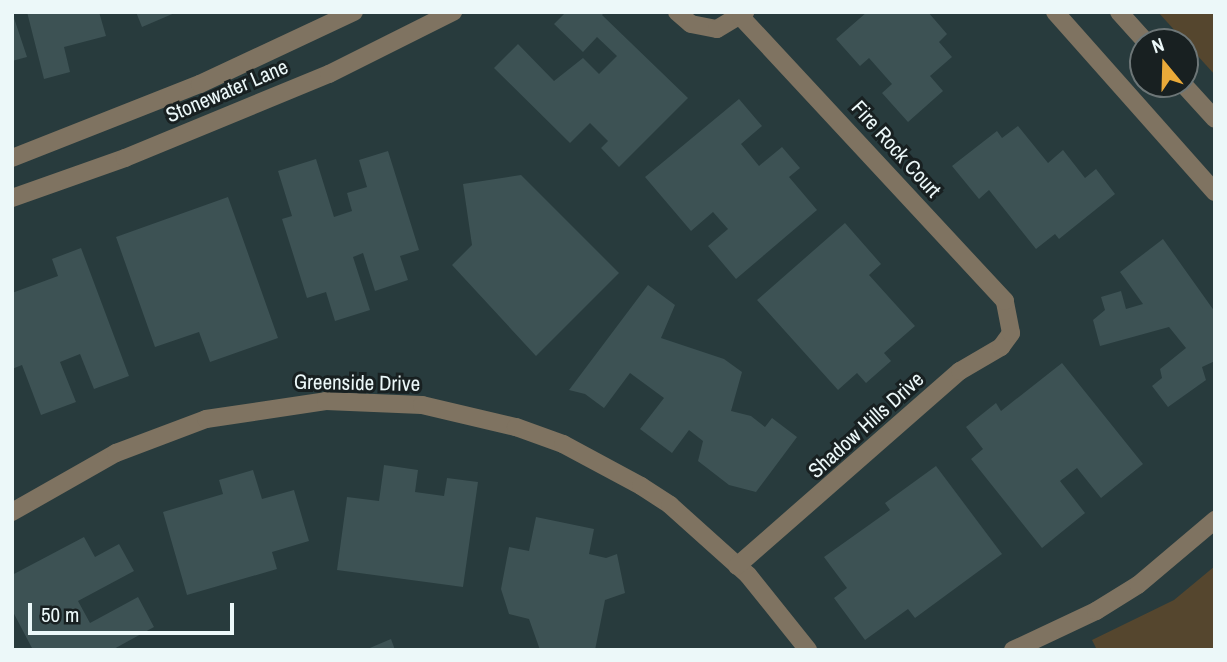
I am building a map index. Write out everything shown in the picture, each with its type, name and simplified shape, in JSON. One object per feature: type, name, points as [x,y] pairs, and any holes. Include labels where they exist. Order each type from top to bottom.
[{"type":"street","name":"Stonewater Lane","points":[[12,158],[200,84],[354,12]]},
{"type":"street","name":"Stonewater Lane","points":[[12,198],[125,158],[330,74],[453,12]]},
{"type":"street","name":"Fire Rock Court","points":[[677,12],[703,29],[717,29],[743,15],[1005,300],[1010,314]]},
{"type":"street","points":[[1055,12],[1215,192]]},
{"type":"street","points":[[1119,12],[1133,28]]},
{"type":"street","points":[[1196,98],[1215,119]]},
{"type":"street","name":"Shadow Hills Drive","points":[[737,566],[960,371],[1001,347],[1011,333],[1010,314]]},
{"type":"street","name":"Greenside Drive","points":[[12,512],[116,453],[206,419],[285,405],[379,402],[471,414],[563,444],[670,505],[737,566],[808,650]]},
{"type":"street","points":[[1013,650],[1096,611],[1138,585],[1215,520]]},
{"type":"shaded area","points":[[1158,12],[1215,12],[1215,75],[1199,57],[1199,28],[1172,28]]},
{"type":"shaded area","points":[[1215,566],[1215,650],[1097,650],[1092,640],[1174,600]]},
{"type":"building","points":[[12,12],[27,57],[12,61]]},
{"type":"building","points":[[27,12],[99,12],[106,36],[64,47],[70,72],[44,79]]},
{"type":"building","points":[[136,12],[177,12],[142,27]]},
{"type":"building","points":[[566,12],[605,12],[602,15],[688,98],[619,167],[601,148],[608,141],[590,123],[570,143],[494,68],[518,44],[554,81],[583,58],[599,74],[617,56],[597,37],[583,52],[554,24]]},
{"type":"building","points":[[867,12],[928,12],[947,34],[939,42],[952,57],[930,76],[943,91],[908,122],[882,93],[892,84],[869,58],[860,66],[836,39]]},
{"type":"building","points":[[739,99],[762,126],[741,144],[759,166],[782,147],[800,168],[789,177],[817,210],[736,279],[708,246],[728,229],[713,212],[691,231],[645,177]]},
{"type":"building","points":[[1018,126],[1048,163],[1063,150],[1085,178],[1096,169],[1115,194],[1059,239],[1055,234],[1036,249],[989,190],[979,199],[952,166],[997,131],[1002,138]]},
{"type":"building","points":[[388,151],[419,250],[400,256],[408,280],[375,291],[363,253],[353,257],[370,310],[335,321],[326,292],[307,298],[282,219],[292,216],[278,171],[316,159],[334,217],[352,211],[347,193],[367,187],[359,160]]},
{"type":"building","points":[[521,175],[619,273],[536,356],[452,265],[472,245],[463,184]]},
{"type":"building","points":[[228,197],[278,338],[210,362],[199,332],[155,347],[116,237]]},
{"type":"building","points":[[845,223],[881,264],[869,275],[915,326],[884,353],[891,361],[866,383],[857,373],[838,390],[757,300]]},
{"type":"building","points":[[1163,239],[1215,312],[1215,361],[1202,367],[1206,380],[1168,407],[1152,386],[1162,378],[1160,369],[1186,348],[1169,327],[1100,346],[1093,320],[1105,310],[1101,297],[1121,291],[1126,309],[1143,304],[1120,272]]},
{"type":"building","points":[[81,248],[129,376],[94,389],[80,354],[60,362],[76,402],[41,415],[22,365],[12,369],[12,293],[58,276],[52,259]]},
{"type":"building","points":[[648,285],[675,305],[661,338],[724,359],[742,372],[731,411],[751,416],[765,427],[772,418],[797,437],[756,492],[729,485],[698,461],[703,441],[689,430],[672,453],[640,429],[664,398],[630,373],[604,408],[585,394],[569,390]]},
{"type":"building","points":[[1062,363],[1143,464],[1101,498],[1077,468],[1060,481],[1085,513],[1042,548],[971,459],[983,449],[966,427],[996,403],[1001,411]]},
{"type":"building","points":[[384,465],[418,470],[415,492],[444,496],[447,478],[478,482],[463,587],[337,570],[347,497],[379,501]]},
{"type":"building","points":[[936,466],[1002,554],[915,618],[908,609],[865,640],[834,598],[847,588],[824,557],[890,510],[885,503]]},
{"type":"building","points":[[253,470],[262,499],[294,490],[309,541],[272,552],[277,569],[187,595],[163,512],[223,494],[219,480]]},
{"type":"building","points":[[536,517],[594,529],[589,554],[606,558],[617,554],[625,593],[605,600],[595,650],[540,650],[529,619],[509,614],[501,589],[509,547],[529,551]]},
{"type":"building","points":[[84,537],[95,557],[119,544],[134,571],[78,601],[90,623],[138,597],[154,627],[112,650],[33,650],[12,610],[12,575]]},
{"type":"building","points":[[391,639],[395,650],[365,650]]}]
